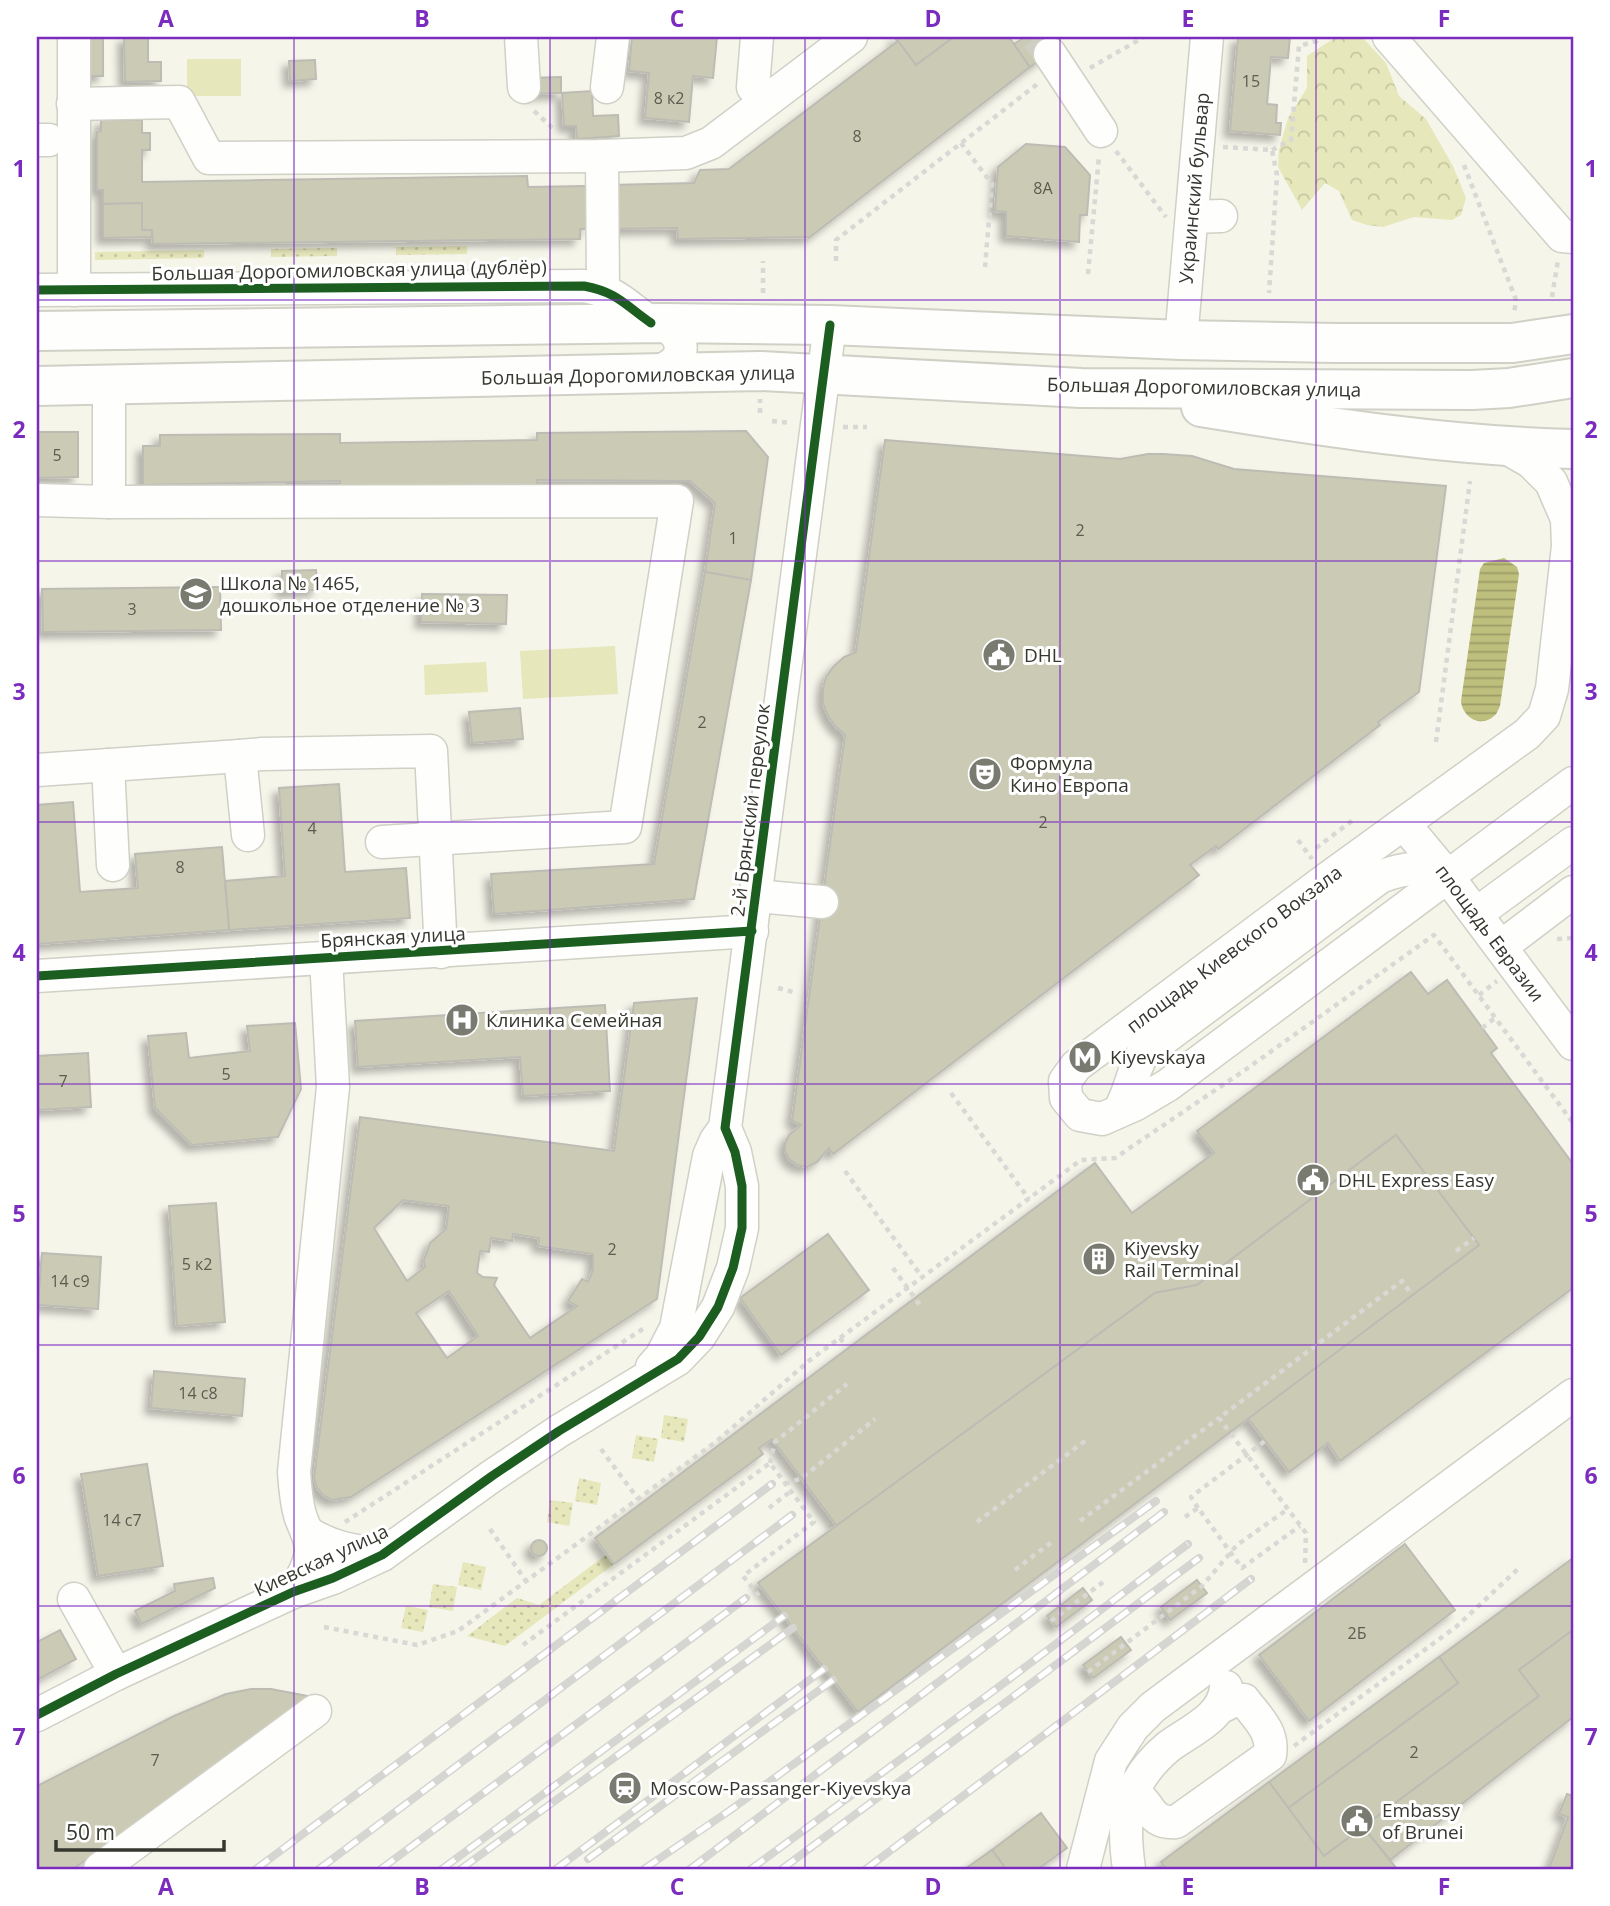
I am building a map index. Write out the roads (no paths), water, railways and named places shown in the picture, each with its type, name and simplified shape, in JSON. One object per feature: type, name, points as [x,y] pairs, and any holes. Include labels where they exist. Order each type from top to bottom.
[{"type":"main road","points":[[37,331],[657,323],[830,325],[1181,340],[1512,344],[1573,334]]},
{"type":"main road","name":"Большая Дорогомиловская улица","points":[[37,386],[656,372],[825,373],[1081,388],[1472,390],[1509,388],[1573,378]]},
{"type":"main road","points":[[1081,388],[1319,426],[1505,447],[1573,449]]},
{"type":"street","points":[[74,37],[74,290]]},
{"type":"street","points":[[521,37],[524,87]]},
{"type":"street","points":[[607,87],[612,37]]},
{"type":"street","points":[[753,87],[757,37]]},
{"type":"street","points":[[73,104],[179,102],[209,159],[686,153],[711,143],[851,37]]},
{"type":"street","name":"Украинский бульвар","points":[[1181,340],[1194,219],[1207,37]]},
{"type":"street","points":[[1389,37],[1568,236]]},
{"type":"street","points":[[1059,67],[1101,131]]},
{"type":"street","points":[[587,156],[603,290]]},
{"type":"street","name":"Большая Дорогомиловская улица (дублёр)","points":[[37,290],[584,286],[603,290],[620,298],[657,323]]},
{"type":"street","points":[[656,372],[674,364],[680,356],[681,347],[674,330],[657,323]]},
{"type":"street","name":"2-й Брянский переулок","points":[[638,1384],[661,1357],[676,1328],[709,1156],[725,1128],[830,325]]},
{"type":"street","points":[[109,386],[109,502]]},
{"type":"street","name":"площадь Киевского Вокзала","points":[[1448,877],[1422,868],[1401,869],[1380,877],[1142,1055],[1132,1072],[1129,1094],[1119,1111],[1102,1119],[1080,1115],[1066,1098],[1065,1081],[1076,1066],[1527,734],[1544,716],[1552,689],[1568,546],[1567,519],[1551,482],[1531,462],[1505,447]]},
{"type":"street","points":[[37,500],[677,501],[625,827],[382,842]]},
{"type":"street","points":[[37,769],[262,754],[430,751],[441,952]]},
{"type":"street","points":[[240,756],[248,835]]},
{"type":"street","points":[[108,765],[113,865]]},
{"type":"street","points":[[1448,877],[1573,783]]},
{"type":"street","name":"площадь Евразии","points":[[1404,824],[1502,946],[1573,1044]]},
{"type":"street","points":[[1476,914],[1573,843]]},
{"type":"street","points":[[1502,946],[1573,892]]},
{"type":"street","points":[[757,896],[822,902]]},
{"type":"street","name":"Брянская улица","points":[[37,976],[752,931]]},
{"type":"street","points":[[293,1592],[305,1572],[311,1552],[300,1515],[294,1472],[333,1087],[326,958]]},
{"type":"street","name":"2-й Брянский переулок","points":[[638,1384],[678,1359],[699,1337],[718,1307],[733,1268],[742,1228],[742,1186],[735,1152],[725,1128]]},
{"type":"street","points":[[699,1211],[700,1222],[705,1231],[713,1237],[724,1239],[742,1228]]},
{"type":"street","name":"Киевская улица","points":[[37,1715],[116,1674],[293,1592],[333,1578],[382,1555],[559,1431],[638,1384]]},
{"type":"street","points":[[1083,1869],[1111,1761],[1133,1727],[1153,1707],[1573,1395]]},
{"type":"street","points":[[307,1532],[324,1543],[344,1550],[382,1555]]},
{"type":"street","points":[[74,1599],[116,1674]]},
{"type":"street","points":[[1129,1869],[1125,1842],[1126,1822],[1133,1793],[1158,1756],[1211,1717],[1219,1708],[1226,1693],[1227,1680],[1221,1657]]},
{"type":"street","points":[[1133,1793],[1141,1798],[1156,1819],[1176,1822],[1270,1755],[1270,1735],[1244,1700],[1233,1701],[1219,1708]]},
{"type":"street","points":[[100,1869],[315,1711]]},
{"type":"tunnel","points":[[1037,37],[1050,54]]},
{"type":"railway","points":[[256,1869],[772,1484]]},
{"type":"railway","points":[[644,1869],[729,1811],[1156,1501]]},
{"type":"railway","points":[[690,1869],[1164,1512]]},
{"type":"railway","points":[[319,1869],[792,1515]]},
{"type":"railway","points":[[751,1869],[1188,1544]]},
{"type":"railway","points":[[782,1869],[1199,1558]]},
{"type":"railway","points":[[866,1869],[1251,1579]]},
{"type":"railway","points":[[381,1869],[746,1598]]},
{"type":"railway","points":[[442,1869],[784,1616]]},
{"type":"railway","points":[[461,1869],[793,1628]]},
{"type":"railway","points":[[556,1869],[824,1669]]},
{"type":"railway","points":[[588,1859],[833,1680]]},
{"type":"place","name":"Школа № 1465, дошкольное отделение № 3","points":[[196,594]]},
{"type":"place","name":"DHL","points":[[999,655]]},
{"type":"place","name":"Формула Кино Европа","points":[[985,774]]},
{"type":"place","name":"Клиника Семейная","points":[[462,1020]]},
{"type":"place","name":"Kiyevskaya","points":[[1085,1057]]},
{"type":"place","name":"DHL Express Easy","points":[[1313,1180]]},
{"type":"place","name":"Kiyevsky Rail Terminal","points":[[1099,1259]]},
{"type":"place","name":"Moscow-Passanger-Kiyevskya","points":[[625,1788]]},
{"type":"place","name":"Embassy of Brunei","points":[[1357,1821]]}]
